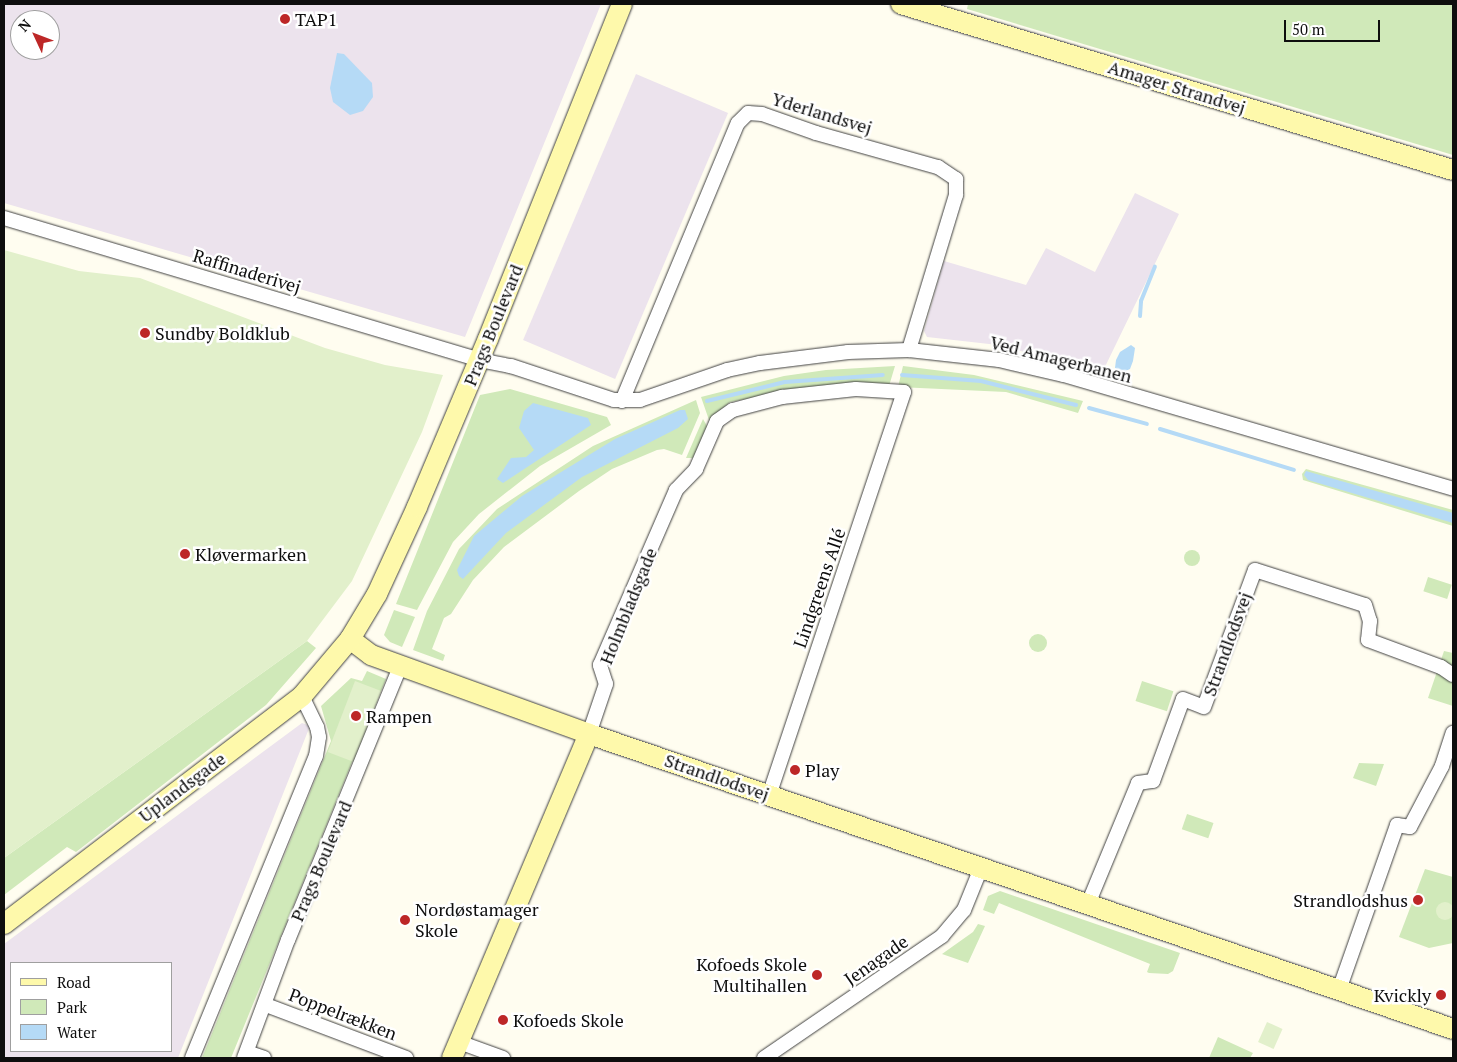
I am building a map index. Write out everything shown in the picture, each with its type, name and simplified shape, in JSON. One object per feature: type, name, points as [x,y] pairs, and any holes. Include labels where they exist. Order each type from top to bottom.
[{"type":"street","name":"Prags Boulevard","points":[[350,639],[377,594],[479,360],[622,4]]},
{"type":"street","points":[[602,53],[624,32],[636,4]]},
{"type":"street","name":"Amager Strandvej","points":[[901,4],[1453,170]]},
{"type":"street","name":"Yderlandsvej","points":[[622,401],[738,123],[748,113],[762,114],[816,133],[938,167],[956,179],[956,195],[909,350]]},
{"type":"street","name":"Raffinaderivej","points":[[4,218],[479,360]]},
{"type":"street","name":"Ved Amagerbanen","points":[[479,360],[511,366],[622,401],[640,400],[726,370],[760,363],[848,352],[909,350],[999,360],[1064,375],[1453,489]]},
{"type":"street","name":"Holmbladsgade","points":[[456,1050],[589,734],[606,684],[600,665],[676,490],[696,469],[717,421],[733,410],[782,397],[856,389],[904,392]]},
{"type":"street","name":"Lindgreens Allé","points":[[768,795],[904,392]]},
{"type":"street","name":"Strandlodsvej","points":[[1088,904],[1138,783],[1153,781],[1183,699],[1204,707],[1254,570],[1365,605],[1370,621],[1368,640],[1441,667],[1453,676]]},
{"type":"street","name":"Strandlodsvej","points":[[350,639],[371,655],[589,734],[1453,1029]]},
{"type":"street","name":"Uplandsgade","points":[[4,924],[302,696],[350,639]]},
{"type":"street","name":"Prags Boulevard","points":[[246,1055],[266,1005],[288,940],[400,665]]},
{"type":"street","points":[[192,1058],[316,756],[320,737],[302,696]]},
{"type":"street","points":[[1339,990],[1397,824],[1410,827],[1442,766],[1453,733]]},
{"type":"street","name":"Jenagade","points":[[767,1057],[942,936],[964,910],[981,868]]},
{"type":"street","name":"Poppelrækken","points":[[266,1005],[406,1058]]},
{"type":"street","points":[[456,1050],[503,1058]]},
{"type":"street","points":[[246,1055],[264,1058]]},
{"type":"shaded area","points":[[4,4],[601,4],[465,337],[4,203]]},
{"type":"shaded area","points":[[636,74],[728,113],[615,379],[523,340]]},
{"type":"shaded area","points":[[1135,193],[1179,214],[1102,373],[998,345],[927,337],[924,331],[944,261],[1026,285],[1046,248],[1095,272]]},
{"type":"shaded area","points":[[302,723],[310,726],[178,1058],[4,1058],[4,944]]},
{"type":"green space","points":[[968,4],[1453,4],[1453,155],[967,9]]},
{"type":"green space","name":"Kløvermarken","points":[[4,250],[79,271],[140,278],[325,348],[385,365],[443,375],[422,432],[352,581],[307,641],[4,858]]},
{"type":"green space","points":[[895,366],[889,386],[806,388],[730,402],[709,420],[701,397],[784,376],[826,370]]},
{"type":"green space","points":[[903,366],[974,375],[1083,401],[1078,413],[1006,392],[898,387]]},
{"type":"green space","points":[[510,389],[607,417],[611,425],[540,466],[479,514],[453,542],[417,610],[396,604],[480,395]]},
{"type":"green space","points":[[696,400],[700,413],[682,455],[664,449],[657,450],[612,469],[579,491],[504,547],[473,580],[451,614],[444,618],[432,649],[445,655],[443,661],[413,650],[427,611],[459,549],[497,509],[593,446]]},
{"type":"green space","points":[[703,419],[707,426],[693,458],[686,458]]},
{"type":"green space","points":[[1306,469],[1453,510],[1453,526],[1303,480],[1302,474]]},
{"type":"green space","points":[[1192,550],[1198,552],[1200,558],[1198,564],[1192,566],[1186,564],[1184,558],[1186,552]]},
{"type":"green space","points":[[1428,577],[1452,585],[1447,599],[1423,591]]},
{"type":"green space","points":[[394,610],[415,617],[402,647],[390,642],[384,635]]},
{"type":"green space","points":[[1038,634],[1044,637],[1047,643],[1044,649],[1038,652],[1032,649],[1029,643],[1032,637]]},
{"type":"green space","points":[[307,641],[316,648],[266,705],[76,852],[67,847],[4,895],[4,858]]},
{"type":"green space","points":[[1444,651],[1453,653],[1453,706],[1428,698]]},
{"type":"green space","points":[[367,671],[386,679],[231,1058],[202,1058],[331,741],[321,706],[351,678],[362,681]]},
{"type":"green space","name":"Rampen","points":[[355,681],[381,691],[354,762],[328,752]]},
{"type":"green space","points":[[1142,681],[1173,691],[1167,711],[1136,701]]},
{"type":"green space","points":[[1359,763],[1384,764],[1376,786],[1353,778]]},
{"type":"green space","points":[[1187,814],[1213,823],[1208,838],[1182,829]]},
{"type":"green space","points":[[1425,869],[1453,877],[1453,943],[1429,948],[1399,937]]},
{"type":"green space","points":[[1000,891],[1180,953],[1173,971],[1168,974],[1149,973],[1147,972],[1150,964],[999,903],[994,914],[983,910],[988,896]]},
{"type":"green space","points":[[1445,902],[1451,905],[1454,911],[1451,917],[1445,920],[1439,917],[1436,911],[1439,905]]},
{"type":"green space","points":[[978,924],[985,926],[968,963],[942,954],[973,932]]},
{"type":"green space","points":[[1267,1022],[1283,1029],[1274,1049],[1258,1042]]},
{"type":"green space","points":[[1218,1037],[1253,1053],[1250,1058],[1209,1058]]},
{"type":"water","points":[[337,53],[344,54],[372,83],[373,97],[363,111],[350,115],[333,102],[330,88]]},
{"type":"water","points":[[1131,345],[1135,348],[1133,361],[1130,369],[1121,373],[1115,368],[1116,360],[1120,352]]},
{"type":"water","points":[[533,403],[588,418],[591,425],[503,483],[497,479],[511,458],[526,457],[534,450],[519,428],[524,411]]},
{"type":"water","points":[[680,410],[685,410],[688,419],[678,428],[582,477],[506,533],[463,579],[459,576],[457,570],[474,536],[522,496],[615,439]]},
{"type":"water","points":[[1306,471],[1453,513],[1453,523],[1308,480],[1304,475]]},
{"type":"waterway","points":[[1140,316],[1141,301],[1155,267]]},
{"type":"waterway","points":[[707,401],[785,382],[883,375]]},
{"type":"waterway","points":[[902,375],[981,381],[1076,405]]},
{"type":"waterway","points":[[1089,408],[1147,424]]},
{"type":"waterway","points":[[1160,429],[1294,470]]},
{"type":"place","name":"TAP1","points":[[285,19]]},
{"type":"place","name":"Sundby Boldklub","points":[[145,333]]},
{"type":"place","name":"Kløvermarken","points":[[185,554]]},
{"type":"place","name":"Rampen","points":[[356,716]]},
{"type":"place","name":"Play","points":[[795,770]]},
{"type":"place","name":"Strandlodshus","points":[[1418,900]]},
{"type":"place","name":"Nordøstamager Skole","points":[[405,920]]},
{"type":"place","name":"Kofoeds Skole Multihallen","points":[[817,975]]},
{"type":"place","name":"Kvickly","points":[[1441,995]]},
{"type":"place","name":"Kofoeds Skole","points":[[503,1020]]}]
